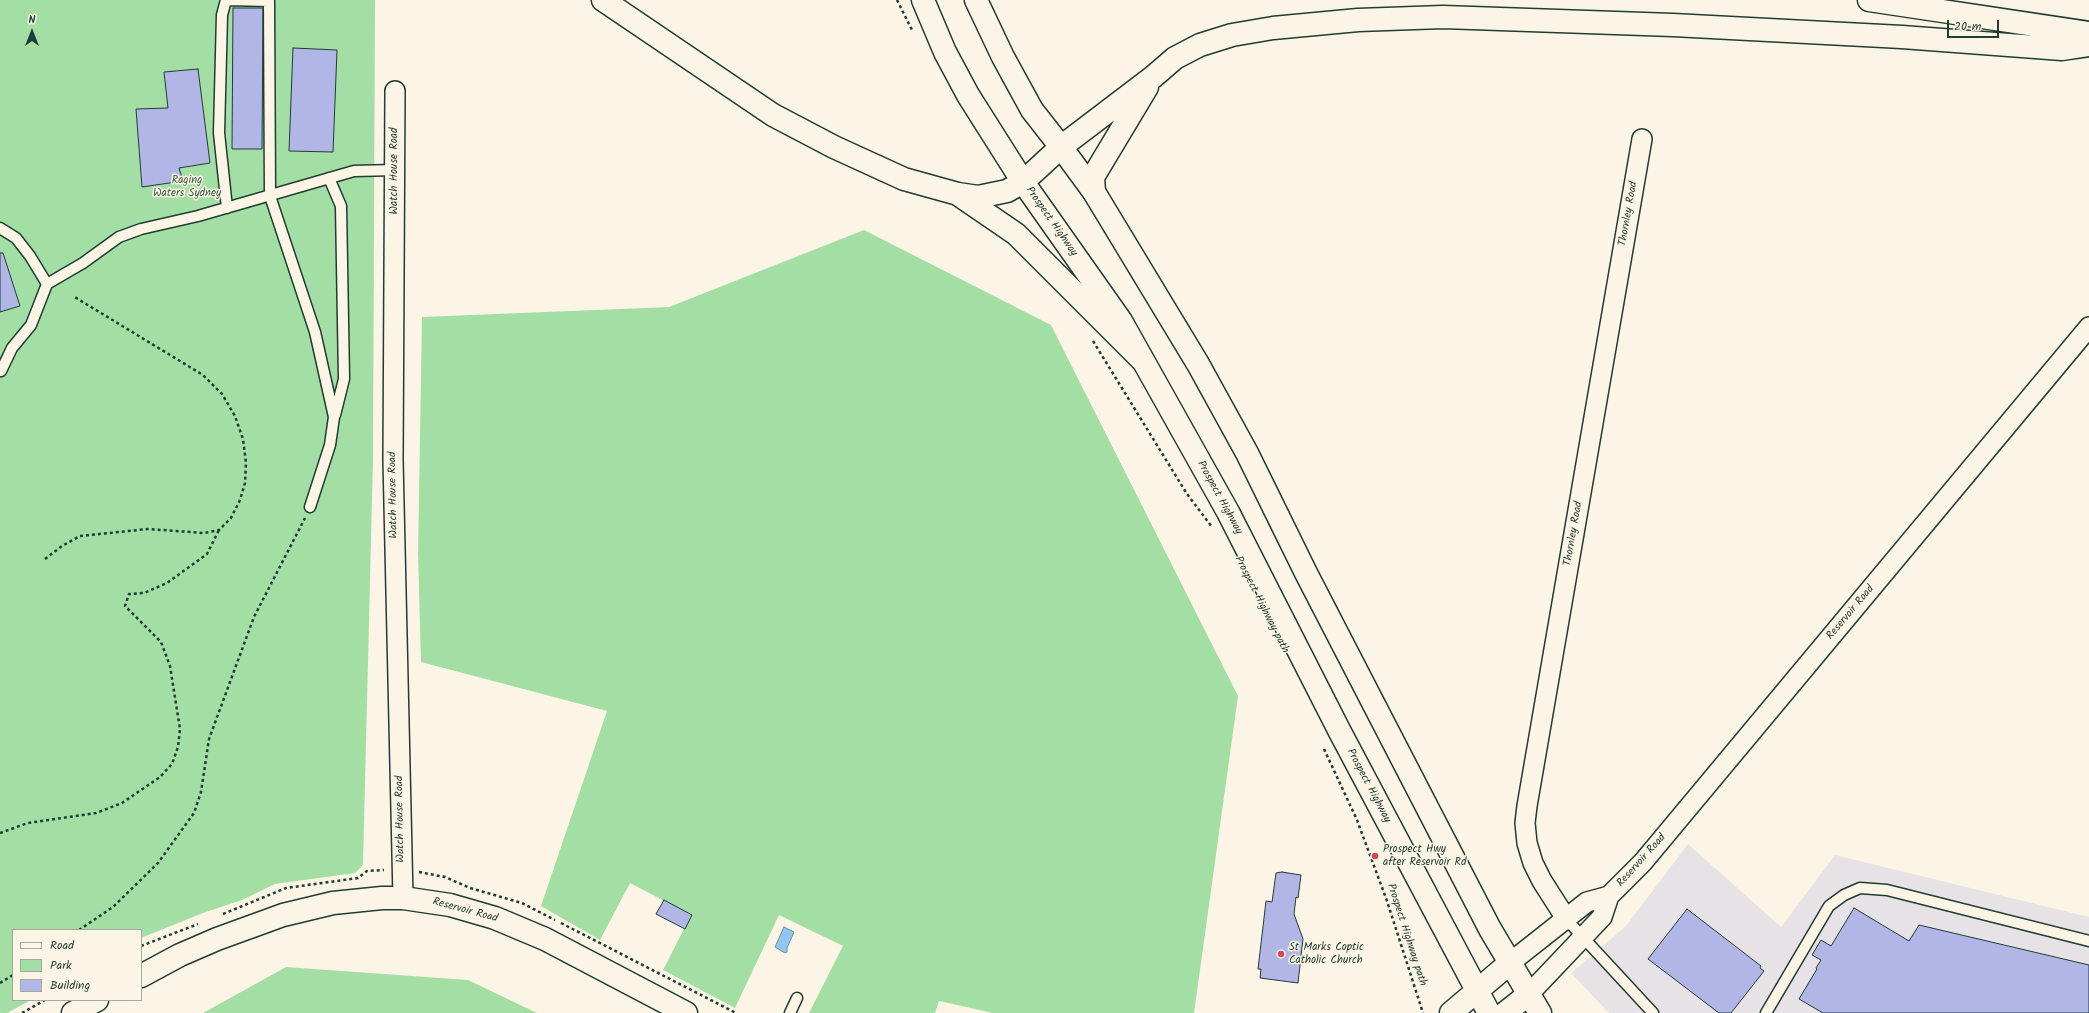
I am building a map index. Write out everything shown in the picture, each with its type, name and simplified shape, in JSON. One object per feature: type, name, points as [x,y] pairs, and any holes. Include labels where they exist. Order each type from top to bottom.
[{"type":"main road","points":[[603,0],[773,115],[834,147],[904,179],[958,194],[978,197],[1007,191],[1023,182],[1061,147],[1153,77],[1175,58],[1193,48],[1232,36],[1273,28],[1358,20],[1443,17],[1681,25],[2062,49],[2089,45]]},
{"type":"main road","name":"Prospect Highway","points":[[923,0],[945,52],[968,95],[1023,182],[1121,321],[1228,512],[1340,732],[1489,1013]]},
{"type":"main road","points":[[976,0],[1003,57],[1032,110],[1094,192],[1198,364],[1247,453],[1306,573],[1487,922],[1540,1013]]},
{"type":"main road","points":[[1869,0],[2089,32]]},
{"type":"main road","points":[[1094,192],[1093,176],[1153,77]]},
{"type":"main road","points":[[958,194],[1016,234],[1143,361]]},
{"type":"main road","name":"Reservoir Road","points":[[142,975],[180,955],[211,941],[283,915],[333,903],[403,898],[450,905],[495,918],[545,939],[686,1013]]},
{"type":"main road","name":"Reservoir Road","points":[[1451,1013],[1511,962]]},
{"type":"main road","name":"Reservoir Road","points":[[1505,1013],[1529,994]]},
{"type":"main road","points":[[73,1013],[95,1001]]},
{"type":"street","name":"Watch House Road","points":[[395,91],[393,460],[403,898]]},
{"type":"street","name":"Thornley Road","points":[[1567,920],[1542,881],[1533,863],[1527,843],[1526,812],[1642,139]]},
{"type":"street","name":"Reservoir Road","points":[[1529,994],[1602,917],[1609,896],[1643,862],[2089,327]]},
{"type":"street","name":"Reservoir Road","points":[[1511,962],[1567,920],[1587,902],[1609,896]]},
{"type":"lane","points":[[227,208],[219,133],[222,15],[226,0],[269,1],[270,196],[315,332],[334,417]]},
{"type":"lane","points":[[1,371],[12,348],[31,325],[47,284],[83,263],[119,237],[141,229],[227,208],[354,171],[395,170]]},
{"type":"lane","points":[[310,507],[330,445],[334,417],[344,379],[340,206],[329,178]]},
{"type":"lane","points":[[0,228],[16,238],[30,256],[47,284]]},
{"type":"lane","points":[[1766,1013],[1829,906],[1844,895],[1860,888],[1887,890],[2089,941]]},
{"type":"lane","points":[[1567,920],[1653,1013]]},
{"type":"lane","points":[[790,1013],[797,998]]},
{"type":"path","points":[[0,833],[28,822],[96,813],[122,803],[160,777],[172,764],[178,748],[180,729],[170,666],[161,642],[125,606],[129,594],[144,593],[167,583],[207,554],[219,530],[231,518],[240,500],[245,483],[246,463],[243,440],[235,416],[222,394],[203,375],[73,296]]},
{"type":"path","points":[[1090,336],[1187,494],[1214,529]]},
{"type":"path","points":[[80,929],[112,907],[158,863],[194,813],[201,792],[209,739],[254,617],[310,507]]},
{"type":"path","points":[[44,559],[62,546],[80,536],[148,529],[204,533],[219,530]]},
{"type":"path","name":"Prospect Highway path","points":[[1321,742],[1357,820],[1386,901],[1423,1013]]},
{"type":"path","points":[[0,984],[12,976]]},
{"type":"path","points":[[22,1013],[43,1001]]},
{"type":"shaded area","points":[[1688,844],[1781,927],[1835,855],[2089,917],[2089,1013],[1609,1013],[1571,973],[1626,926]]},
{"type":"green space","name":"Raging Waters Sydney","points":[[0,0],[375,0],[373,459],[363,865],[355,873],[275,884],[242,900],[203,913],[142,938],[142,929],[12,929],[12,1001],[29,1001],[7,1013],[0,1013]]},
{"type":"green space","points":[[864,230],[1051,325],[1238,696],[1194,1013],[993,1013],[939,1001],[935,1013],[809,1013],[843,946],[779,915],[735,1008],[663,970],[691,915],[630,883],[600,940],[541,906],[607,711],[421,662],[418,554],[422,317],[669,307]]},
{"type":"green space","points":[[286,967],[468,980],[537,1013],[203,1013]]},
{"type":"water","points":[[784,927],[794,932],[787,948],[787,952],[785,953],[775,947]]},
{"type":"building","points":[[233,8],[263,8],[262,149],[232,149]]},
{"type":"building","points":[[293,48],[337,50],[333,152],[289,151]]},
{"type":"building","points":[[198,69],[210,163],[179,168],[183,181],[142,187],[136,109],[168,108],[164,72]]},
{"type":"building","points":[[0,253],[3,253],[20,306],[0,312]]},
{"type":"building","name":"St Marks Coptic Catholic Church","points":[[1282,872],[1301,875],[1294,914],[1303,939],[1298,983],[1260,978],[1261,969],[1258,969],[1266,901],[1272,902],[1276,873]]},
{"type":"building","points":[[664,900],[692,915],[685,929],[656,914]]},
{"type":"building","points":[[1854,908],[1909,941],[1919,925],[2089,965],[2089,1013],[1823,1013],[1799,999],[1821,960],[1812,955],[1821,940],[1831,946]]},
{"type":"building","points":[[1687,909],[1761,966],[1760,968],[1764,971],[1731,1013],[1719,1013],[1648,959]]},
{"type":"place","name":"Prospect Hwy after Reservoir Rd","points":[[1375,856]]},
{"type":"place","name":"St Marks Coptic Catholic Church","points":[[1281,954]]}]
